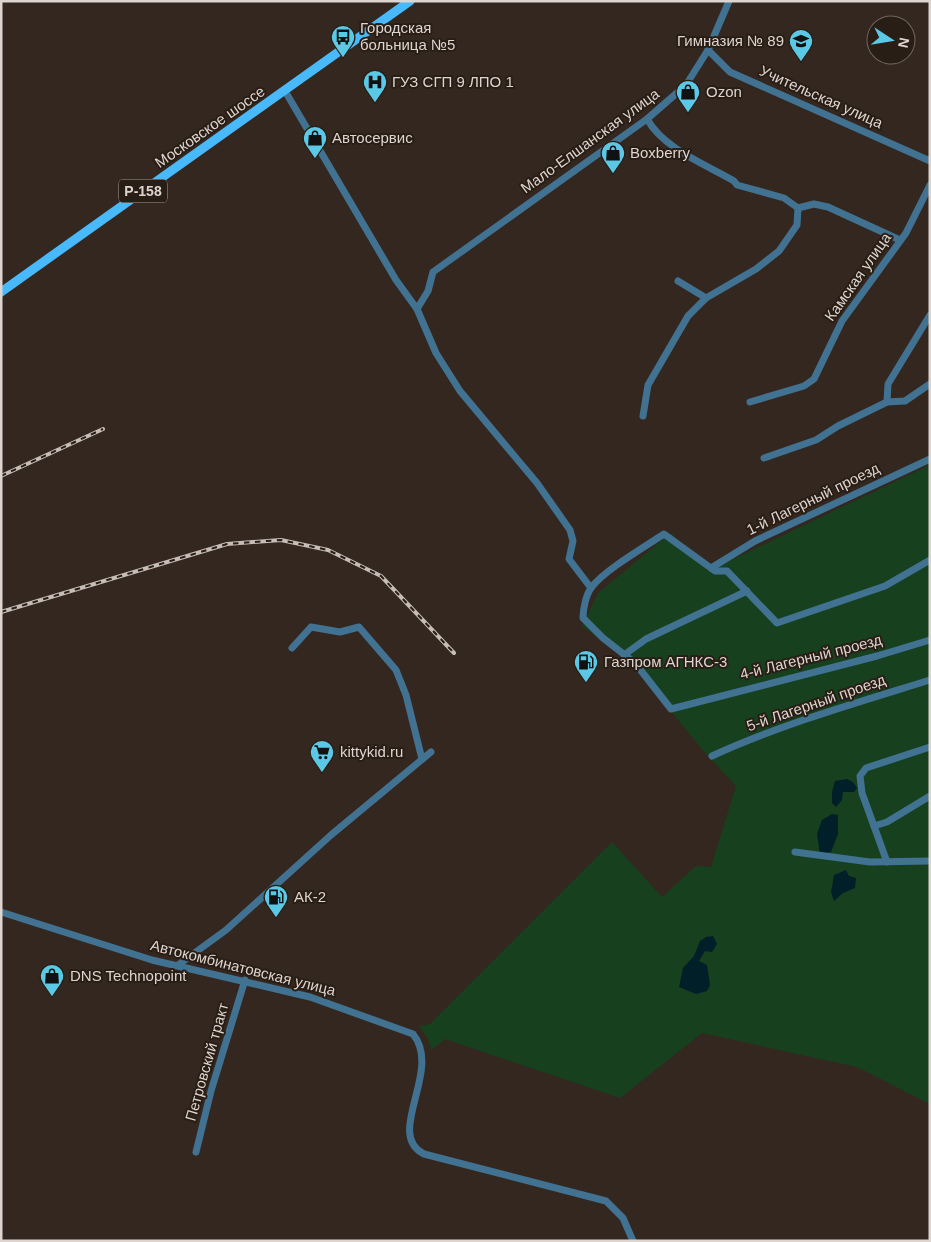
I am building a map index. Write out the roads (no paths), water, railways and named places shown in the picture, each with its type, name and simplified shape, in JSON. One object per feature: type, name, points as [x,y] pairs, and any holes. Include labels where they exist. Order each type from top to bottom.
[{"type":"main road","name":"Московское шоссе","points":[[1,292],[410,1]]},
{"type":"street","name":"Мало-Елшанская улица","points":[[417,309],[428,291],[433,272],[647,120],[686,85],[708,50],[729,1]]},
{"type":"street","name":"Учительская улица","points":[[708,50],[730,72],[930,161]]},
{"type":"street","points":[[285,91],[396,280],[417,309],[436,353],[460,391],[537,483],[570,530],[573,541],[569,560],[591,588]]},
{"type":"street","points":[[647,120],[652,129],[665,141],[734,181],[737,185],[784,198],[798,208],[814,204],[828,207],[900,240]]},
{"type":"street","name":"Камская улица","points":[[750,402],[804,386],[814,379],[842,320],[889,259],[914,218],[930,185]]},
{"type":"street","points":[[643,416],[648,385],[688,316],[706,298],[756,269],[779,251],[797,225],[798,208]]},
{"type":"street","points":[[678,281],[706,298]]},
{"type":"street","points":[[887,402],[888,384],[930,315]]},
{"type":"street","points":[[764,458],[816,440],[838,426],[887,402],[905,402],[930,384]]},
{"type":"street","name":"1-й Лагерный проезд","points":[[711,568],[755,541],[930,458]]},
{"type":"street","points":[[747,591],[652,635],[624,655],[583,618],[584,608],[591,588],[622,561],[664,534],[715,571],[727,571],[747,591],[776,623],[885,586],[930,560]]},
{"type":"street","points":[[292,648],[311,627],[340,632],[359,627],[396,670],[406,695],[410,720],[422,759]]},
{"type":"street","name":"4-й Лагерный проезд","points":[[624,655],[636,663],[671,708],[877,656],[930,640]]},
{"type":"street","name":"5-й Лагерный проезд","points":[[712,756],[755,736],[850,703],[930,680]]},
{"type":"street","points":[[887,862],[862,793],[860,776],[866,768],[930,747]]},
{"type":"street","points":[[178,965],[226,930],[331,835],[431,752]]},
{"type":"street","points":[[874,826],[887,822],[930,796]]},
{"type":"street","points":[[795,852],[870,862],[930,861]]},
{"type":"street","name":"Автокомбинатовская улица","points":[[1,912],[152,960],[245,980],[310,997],[413,1034],[420,1042],[424,1057],[409,1126],[410,1140],[415,1149],[424,1154],[606,1201],[623,1218],[633,1241]]},
{"type":"street","name":"Петровский тракт","points":[[196,1152],[211,1093],[245,980]]},
{"type":"water","points":[[847,779],[853,782],[857,788],[854,792],[843,792],[842,800],[836,807],[832,803],[835,781]]},
{"type":"water","points":[[832,814],[838,815],[838,834],[831,852],[820,854],[817,834],[822,820]]},
{"type":"water","points":[[846,870],[849,876],[856,878],[855,888],[843,893],[834,901],[831,892],[834,875]]},
{"type":"water","points":[[713,936],[717,944],[712,952],[705,951],[699,961],[707,965],[710,985],[707,991],[696,994],[679,987],[683,968],[694,956],[700,941],[706,937]]},
{"type":"railway","points":[[1,476],[103,429]]},
{"type":"railway","points":[[1,612],[227,544],[281,540],[328,550],[381,576],[454,653]]},
{"type":"place","name":"Городская больница №5","points":[[343,58]]},
{"type":"place","name":"Гимназия № 89","points":[[801,62]]},
{"type":"place","name":"ГУЗ СГП 9 ЛПО 1","points":[[375,103]]},
{"type":"place","name":"Ozon","points":[[688,113]]},
{"type":"place","name":"Автосервис","points":[[315,159]]},
{"type":"place","name":"Boxberry","points":[[613,174]]},
{"type":"place","name":"Газпром АГНКС-3","points":[[586,683]]},
{"type":"place","name":"kittykid.ru","points":[[322,773]]},
{"type":"place","name":"АК-2","points":[[276,918]]},
{"type":"place","name":"DNS Technopoint","points":[[52,997]]}]
